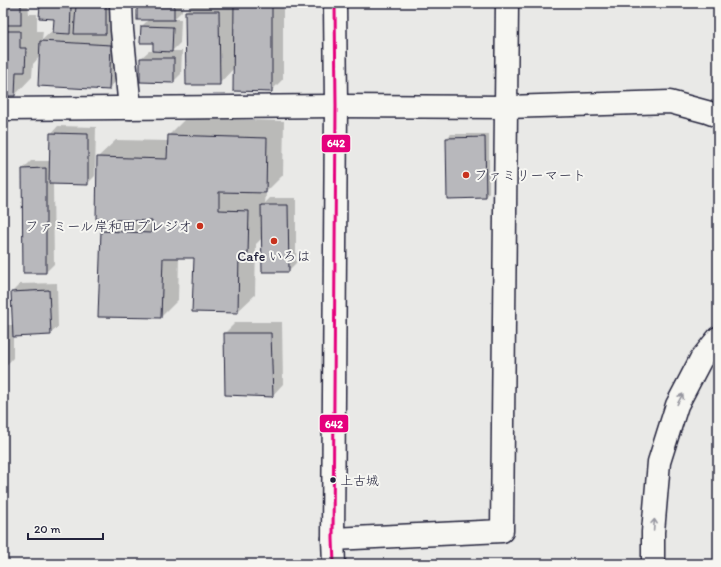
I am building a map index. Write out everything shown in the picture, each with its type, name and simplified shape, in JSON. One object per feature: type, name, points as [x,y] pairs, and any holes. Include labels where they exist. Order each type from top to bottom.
[{"type":"street","points":[[121,3],[122,30],[130,108]]},
{"type":"street","points":[[334,3],[336,106],[334,564]]},
{"type":"street","points":[[333,539],[502,531],[507,3]]},
{"type":"street","points":[[3,109],[507,106],[670,102],[718,116]]},
{"type":"street","points":[[653,564],[653,532],[659,462],[677,405],[701,360],[718,338]]},
{"type":"building","points":[[3,3],[21,3],[21,25],[3,25]]},
{"type":"building","points":[[137,3],[174,3],[174,20],[137,20]]},
{"type":"building","points":[[234,3],[272,3],[272,92],[233,91]]},
{"type":"building","points":[[40,5],[71,7],[70,34],[53,33],[54,19],[39,18]]},
{"type":"building","points":[[76,5],[106,6],[106,34],[74,34]]},
{"type":"building","points":[[185,11],[219,11],[220,85],[186,85]]},
{"type":"building","points":[[141,26],[173,27],[172,52],[153,51],[153,43],[140,43]]},
{"type":"building","points":[[3,31],[20,31],[20,48],[26,48],[25,72],[16,72],[15,96],[3,96]]},
{"type":"building","points":[[40,41],[111,45],[109,90],[38,86]]},
{"type":"building","points":[[140,58],[174,58],[174,83],[140,82]]},
{"type":"building","points":[[50,133],[88,134],[88,185],[49,184]]},
{"type":"building","name":"ファミール岸和田プレジオ","points":[[168,135],[267,138],[266,193],[219,192],[219,210],[249,211],[248,254],[239,254],[238,313],[192,312],[194,258],[163,258],[161,318],[98,317],[101,231],[151,233],[152,221],[96,219],[97,157],[167,159]]},
{"type":"building","name":"ファミリーマート","points":[[485,137],[486,198],[447,199],[446,138]]},
{"type":"building","points":[[46,168],[46,273],[23,273],[22,169]]},
{"type":"building","points":[[261,205],[288,205],[289,272],[262,272]]},
{"type":"building","points":[[49,290],[51,335],[13,337],[11,292]]},
{"type":"building","points":[[224,333],[271,333],[273,397],[225,395]]},
{"type":"transit line","name":"642","points":[[334,564],[335,3]]},
{"type":"place","name":"ファミリーマート","points":[[466,175]]},
{"type":"place","name":"ファミール岸和田プレジオ","points":[[200,226]]},
{"type":"place","name":"Cafe いろは","points":[[274,241]]},
{"type":"place","name":"上古城","points":[[333,480]]}]
